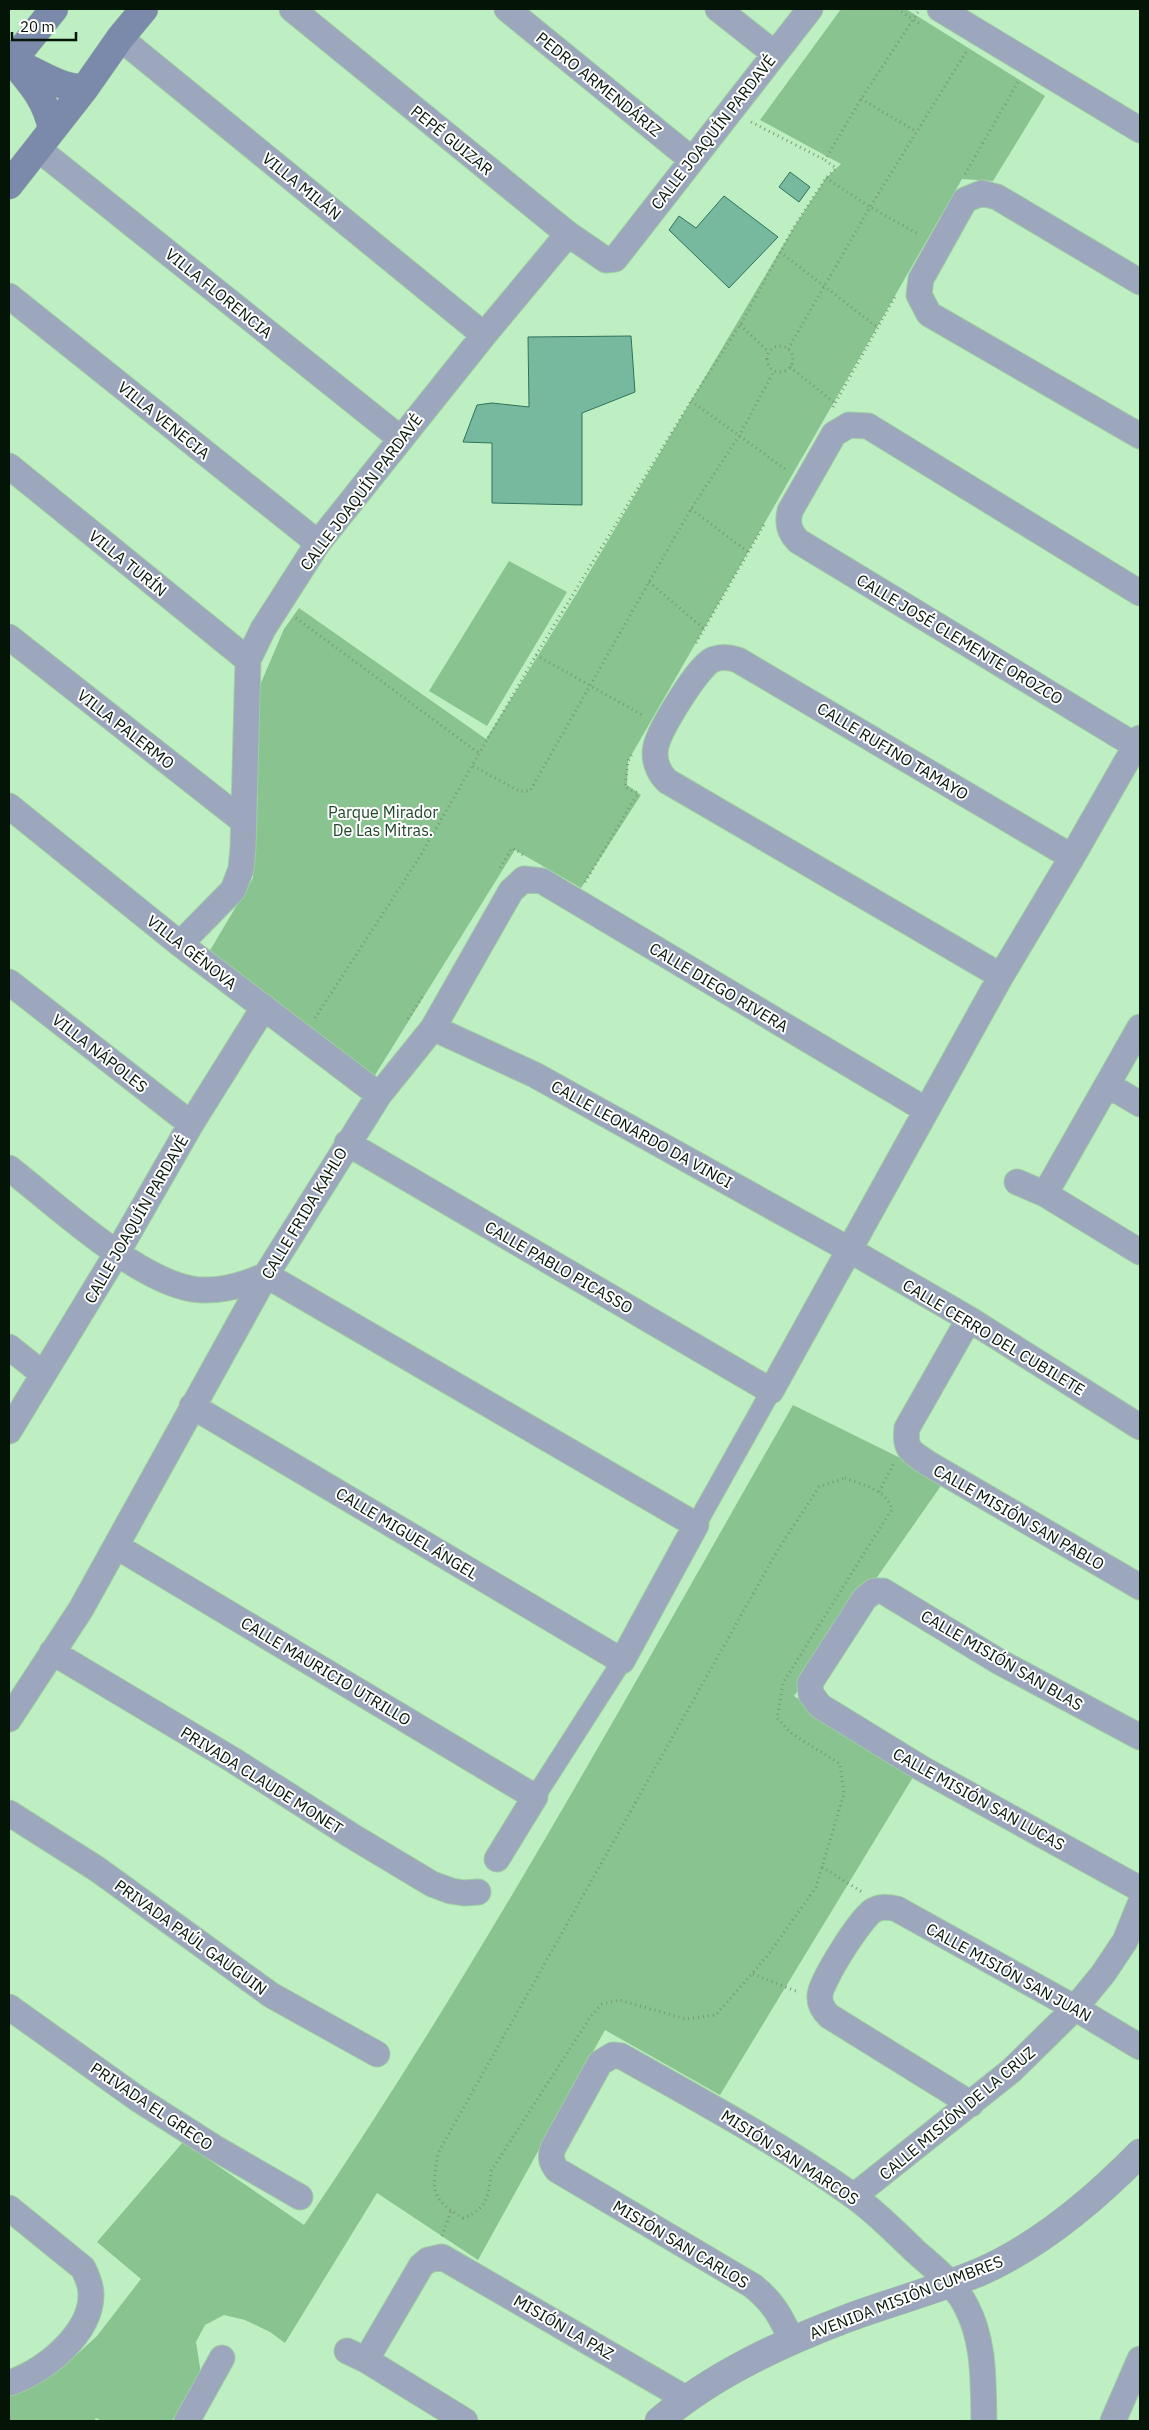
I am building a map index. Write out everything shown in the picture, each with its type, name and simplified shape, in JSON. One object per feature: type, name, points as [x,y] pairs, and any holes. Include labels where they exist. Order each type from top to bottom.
[{"type":"main road","points":[[10,61],[54,9]]},
{"type":"main road","points":[[9,185],[144,9]]},
{"type":"main road","points":[[10,61],[60,84],[72,88],[85,88]]},
{"type":"main road","points":[[10,61],[34,86],[49,112],[45,139]]},
{"type":"street","name":"PEPÉ GUIZAR","points":[[292,9],[568,234],[606,260],[615,259],[617,256]]},
{"type":"street","name":"PEDRO ARMENDÁRIZ","points":[[507,9],[691,159]]},
{"type":"street","points":[[718,9],[774,54]]},
{"type":"street","name":"CALLE JOAQUÍN PARDAVÉ","points":[[617,256],[810,9]]},
{"type":"street","points":[[940,9],[1140,130]]},
{"type":"street","name":"VILLA MILÁN","points":[[120,38],[484,335]]},
{"type":"street","name":"VILLA FLORENCIA","points":[[45,139],[401,439]]},
{"type":"street","points":[[1140,282],[997,197],[982,193],[964,200],[921,279],[919,294],[929,314],[1140,436]]},
{"type":"street","name":"CALLE JOAQUÍN PARDAVÉ","points":[[180,944],[233,890],[242,862],[248,660],[264,628],[318,543],[484,335],[568,234]]},
{"type":"street","name":"VILLA VENECIA","points":[[9,296],[318,543]]},
{"type":"street","name":"CALLE JOSÉ CLEMENTE OROZCO","points":[[1138,742],[798,541],[792,534],[788,520],[790,511],[834,434],[849,425],[868,426],[1140,593]]},
{"type":"street","name":"VILLA TURÍN","points":[[9,466],[248,660]]},
{"type":"street","name":"VILLA PALERMO","points":[[9,637],[243,821]]},
{"type":"street","name":"CALLE RUFINO TAMAYO","points":[[1001,976],[667,781],[657,767],[656,746],[666,723],[701,668],[711,661],[727,657],[738,660],[1072,857]]},
{"type":"street","points":[[497,1859],[534,1797],[622,1661],[848,1249],[1001,976],[1138,742]]},
{"type":"street","name":"VILLA GÉNOVA","points":[[9,806],[180,944],[378,1095]]},
{"type":"street","name":"CALLE DIEGO RIVERA","points":[[504,882],[542,881],[926,1110]]},
{"type":"street","name":"CALLE FRIDA KAHLO","points":[[9,1719],[81,1609],[266,1275],[378,1095],[433,1028],[504,882]]},
{"type":"street","name":"VILLA NÁPOLES","points":[[9,982],[191,1124]]},
{"type":"street","name":"CALLE JOAQUÍN PARDAVÉ","points":[[9,1431],[117,1253],[191,1124],[264,1007]]},
{"type":"street","points":[[1045,1194],[1140,1027]]},
{"type":"street","name":"CALLE LEONARDO DA VINCI","points":[[433,1028],[535,1075],[848,1249]]},
{"type":"street","points":[[1108,1085],[1140,1104]]},
{"type":"street","name":"CALLE PABLO PICASSO","points":[[347,1143],[771,1391]]},
{"type":"street","points":[[9,1168],[117,1253],[167,1282],[193,1289],[227,1289],[245,1285],[266,1275],[696,1525]]},
{"type":"street","points":[[1017,1182],[1045,1194],[1140,1252]]},
{"type":"street","name":"CALLE CERRO DEL CUBILETE","points":[[848,1249],[969,1319],[1140,1427]]},
{"type":"street","name":"CALLE MISIÓN SAN PABLO","points":[[969,1319],[907,1428],[906,1440],[908,1449],[929,1464],[1140,1587]]},
{"type":"street","points":[[9,1346],[43,1374]]},
{"type":"street","name":"CALLE MIGUEL ÁNGEL","points":[[192,1406],[622,1661]]},
{"type":"street","name":"CALLE MAURICIO UTRILLO","points":[[116,1546],[534,1797]]},
{"type":"street","name":"CALLE MISIÓN SAN BLAS","points":[[820,1706],[811,1694],[810,1683],[865,1598],[874,1591],[883,1591],[998,1661],[1140,1737]]},
{"type":"street","name":"PRIVADA CLAUDE MONET","points":[[52,1652],[234,1760],[352,1836],[432,1884],[451,1892],[478,1892]]},
{"type":"street","name":"CALLE MISIÓN SAN LUCAS","points":[[820,1706],[921,1768],[1140,1889]]},
{"type":"street","name":"PRIVADA PAÚL GAUGUIN","points":[[9,1813],[97,1869],[270,1995],[377,2054]]},
{"type":"street","name":"CALLE MISIÓN DE LA CRUZ","points":[[854,2196],[1012,2070],[1075,2008],[1103,1974],[1125,1941],[1140,1904]]},
{"type":"street","points":[[881,1908],[859,1924],[824,1983],[820,1994],[820,2001],[829,2016],[971,2104]]},
{"type":"street","name":"CALLE MISIÓN SAN JUAN","points":[[881,1908],[897,1909],[1075,2008],[1140,2047]]},
{"type":"street","name":"PRIVADA EL GRECO","points":[[9,2007],[138,2099],[215,2148],[300,2197]]},
{"type":"street","name":"MISIÓN SAN CARLOS","points":[[613,2055],[600,2063],[553,2148],[552,2164],[557,2170],[753,2286],[769,2299],[780,2315],[792,2341]]},
{"type":"street","name":"MISIÓN SAN MARCOS","points":[[613,2055],[621,2056],[745,2127],[854,2196],[950,2283],[966,2304],[974,2322],[982,2360],[984,2421]]},
{"type":"street","name":"AVENIDA MISIÓN CUMBRES","points":[[659,2421],[685,2398],[792,2341],[848,2318],[981,2271],[1023,2250],[1069,2218],[1140,2153]]},
{"type":"street","points":[[9,2208],[83,2268],[91,2294],[89,2308],[68,2344],[47,2365],[9,2383]]},
{"type":"street","name":"MISIÓN LA PAZ","points":[[465,2421],[357,2356],[422,2266],[428,2260],[442,2257],[685,2398]]},
{"type":"street","points":[[187,2421],[222,2358]]},
{"type":"street","points":[[1113,2421],[1140,2359]]},
{"type":"path","points":[[825,160],[861,98],[920,9]]},
{"type":"path","points":[[788,349],[823,284],[978,33]]},
{"type":"path","points":[[861,98],[917,132]]},
{"type":"path","points":[[314,1020],[419,858],[536,655],[691,401],[740,325],[780,252],[826,178],[836,168],[825,160],[748,120],[754,113]]},
{"type":"path","points":[[826,178],[928,239]]},
{"type":"path","points":[[780,252],[877,327]]},
{"type":"path","points":[[740,325],[769,352]]},
{"type":"path","points":[[769,352],[776,347],[788,349]]},
{"type":"path","points":[[769,352],[768,365],[774,371],[783,372],[790,367],[792,356],[788,349]]},
{"type":"path","points":[[790,367],[835,403]]},
{"type":"path","points":[[473,766],[519,792],[530,791],[691,509],[738,436],[774,371]]},
{"type":"path","points":[[691,401],[794,475]]},
{"type":"path","points":[[691,509],[748,552]]},
{"type":"path","points":[[649,582],[704,629]]},
{"type":"path","points":[[297,617],[480,754]]},
{"type":"path","points":[[536,655],[651,720]]},
{"type":"path","points":[[504,882],[512,848],[532,860]]},
{"type":"path","points":[[407,1022],[427,989]]},
{"type":"path","points":[[845,1478],[879,1492],[890,1500],[892,1509],[783,1683],[777,1718],[791,1732],[840,1764],[844,1794],[816,1887],[752,1974],[716,2015],[686,2019],[619,2000],[602,2004],[592,2016],[491,2171],[489,2195],[477,2213],[463,2218],[444,2207],[434,2187],[438,2153],[779,1548],[819,1487],[845,1478]]},
{"type":"path","points":[[822,1867],[881,1908]]},
{"type":"path","points":[[752,1974],[820,2001]]},
{"type":"green space","name":"Parque Mirador De Las Mitras.","points":[[841,9],[906,9],[1045,96],[993,181],[962,179],[628,761],[627,785],[641,795],[581,888],[515,850],[372,1080],[209,952],[253,878],[258,797],[252,704],[284,629],[299,608],[486,739],[577,593],[794,227],[826,178],[841,164],[760,120]]},
{"type":"green space","points":[[509,561],[567,592],[487,726],[429,691]]},
{"type":"green space","points":[[793,1405],[945,1480],[794,1696],[915,1774],[720,2095],[605,2030],[478,2260],[377,2193],[285,2343],[270,2332],[245,2320],[224,2315],[205,2325],[196,2342],[201,2374],[172,2421],[102,2421],[96,2418],[94,2421],[9,2421],[9,2388],[61,2369],[97,2336],[141,2279],[97,2242],[183,2142],[304,2225],[434,2024],[496,1922]]},
{"type":"building","points":[[790,172],[810,187],[799,202],[779,187]]},
{"type":"building","points":[[724,196],[778,237],[729,288],[669,230],[679,216],[696,228]]},
{"type":"building","points":[[631,336],[635,392],[582,413],[582,505],[492,503],[492,443],[463,442],[477,405],[492,403],[529,407],[528,337]]}]
